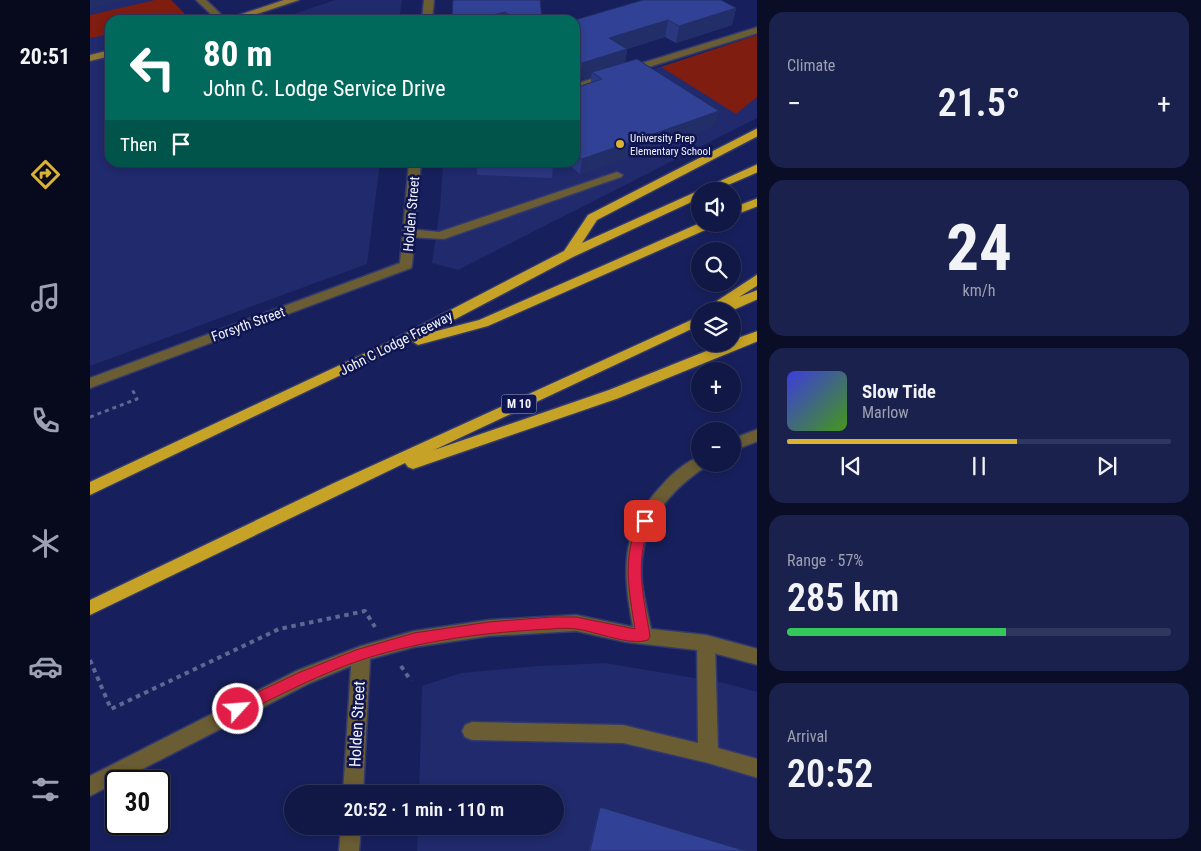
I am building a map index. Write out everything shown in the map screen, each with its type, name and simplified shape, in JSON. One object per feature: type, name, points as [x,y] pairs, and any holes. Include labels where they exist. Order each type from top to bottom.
[{"type":"highway","points":[[569,254],[592,218],[757,131]]},
{"type":"highway","points":[[724,182],[757,167]]},
{"type":"highway","name":"John C Lodge Freeway","points":[[90,489],[392,346],[569,254],[691,198]]},
{"type":"highway","points":[[741,209],[757,201]]},
{"type":"highway","points":[[392,346],[483,323],[691,232]]},
{"type":"highway","points":[[724,302],[757,278]]},
{"type":"highway","points":[[739,302],[757,294]]},
{"type":"highway","name":"M 10","points":[[90,608],[340,487],[691,324]]},
{"type":"highway","points":[[340,487],[614,394],[757,336]]},
{"type":"street","points":[[201,0],[217,15]]},
{"type":"street","points":[[246,15],[294,0]]},
{"type":"street","points":[[428,15],[429,0]]},
{"type":"street","points":[[580,85],[757,30]]},
{"type":"street","points":[[90,58],[105,54]]},
{"type":"street","name":"Holden Street","points":[[406,265],[415,167]]},
{"type":"street","points":[[409,233],[440,236],[618,176]]},
{"type":"street","name":"Forsyth Street","points":[[90,383],[406,265]]},
{"type":"street","points":[[741,442],[757,434]]},
{"type":"street","points":[[643,636],[633,574],[638,538],[652,505],[665,489],[691,469]]},
{"type":"street","points":[[90,786],[303,677],[361,654],[427,637],[489,628],[576,623],[626,634],[706,643],[757,657]]},
{"type":"street","points":[[706,643],[708,754]]},
{"type":"street","name":"Holden Street","points":[[354,785],[361,654]]},
{"type":"street","points":[[472,731],[623,734],[708,754],[757,769]]},
{"type":"street","points":[[349,851],[350,835]]},
{"type":"path","points":[[90,417],[137,399],[124,370]]},
{"type":"path","points":[[90,660],[111,709],[279,629],[365,611]]},
{"type":"shaded area","points":[[90,0],[171,0],[185,15],[105,15],[105,167],[379,167],[367,264],[90,366]]},
{"type":"shaded area","points":[[155,0],[171,0],[186,15],[105,15],[105,35],[90,38],[90,15]]},
{"type":"shaded area","points":[[335,0],[402,0],[400,15],[291,15]]},
{"type":"shaded area","points":[[757,35],[757,97],[736,114],[661,67]]},
{"type":"shaded area","points":[[757,36],[757,118],[458,270],[432,263],[440,208],[443,167],[580,167],[580,118],[583,91]]},
{"type":"shaded area","points":[[605,663],[724,683],[757,692],[757,851],[417,851],[418,835],[564,835],[564,785],[419,785],[422,686],[461,673],[539,666]]},
{"type":"building","points":[[453,0],[540,0],[542,15],[510,15],[505,12],[493,15],[452,15]]},
{"type":"building","points":[[643,0],[721,0],[736,8],[679,26],[668,20],[609,38],[627,49],[582,63],[580,62],[580,19]]},
{"type":"building","name":"University Prep Elementary School","points":[[637,59],[719,111],[582,159],[580,157],[580,86],[602,79],[592,72]]},
{"type":"building","points":[[600,807],[746,851],[590,851]]},
{"type":"place","name":"University Prep Elementary School","points":[[620,144]]},
{"type":"route","points":[[238,709],[303,677],[361,654],[414,639],[489,628],[552,623],[576,623],[643,636],[633,574],[638,538],[645,521]]}]
